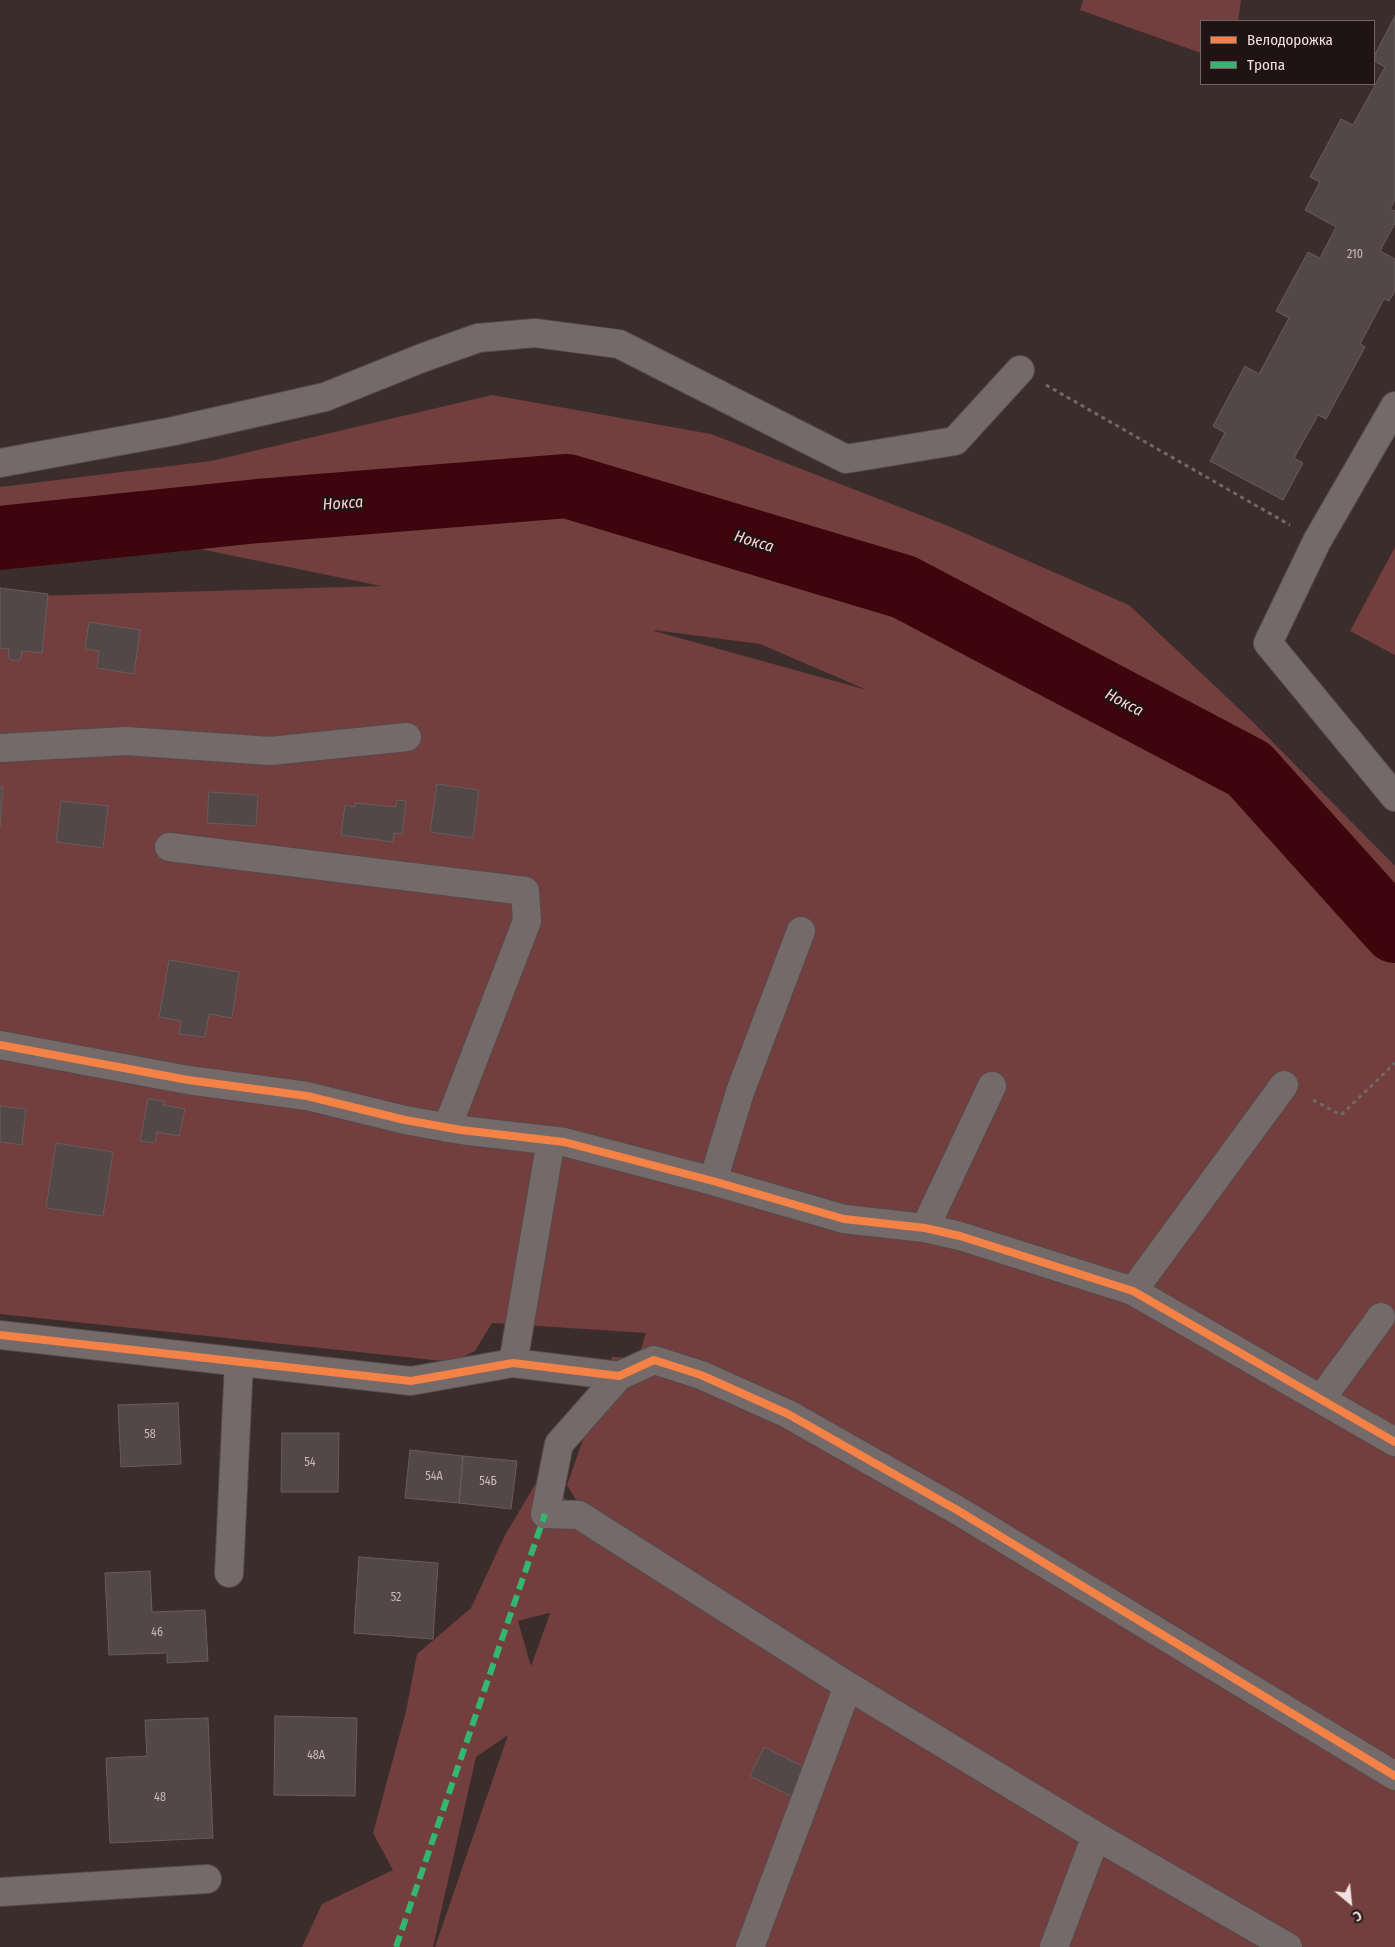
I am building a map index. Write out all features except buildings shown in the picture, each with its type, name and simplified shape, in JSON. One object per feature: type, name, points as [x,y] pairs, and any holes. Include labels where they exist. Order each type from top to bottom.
[{"type":"street","points":[[0,463],[174,431],[325,397],[478,338],[535,333],[619,344],[846,459],[955,441],[1020,370]]},
{"type":"street","points":[[1395,406],[1317,541],[1268,643],[1395,797]]},
{"type":"street","points":[[0,748],[126,741],[270,752],[407,737]]},
{"type":"street","points":[[169,847],[525,891],[527,921],[447,1128]]},
{"type":"street","points":[[713,1181],[740,1092],[801,931]]},
{"type":"street","points":[[0,1045],[188,1080],[307,1096],[447,1128],[564,1142],[713,1181],[844,1219],[925,1228],[960,1236],[1133,1291],[1395,1442]]},
{"type":"street","points":[[1133,1291],[1284,1085]]},
{"type":"street","points":[[925,1228],[992,1086]]},
{"type":"street","points":[[513,1364],[551,1140]]},
{"type":"street","points":[[1321,1400],[1381,1317]]},
{"type":"street","points":[[0,1335],[411,1382],[513,1364],[619,1376]]},
{"type":"street","points":[[1288,1947],[1096,1836],[848,1686],[579,1515],[545,1514],[559,1444],[619,1376],[654,1360],[701,1375],[788,1414],[957,1510],[1395,1776]]},
{"type":"street","points":[[229,1573],[239,1362]]},
{"type":"street","points":[[750,1947],[848,1686]]},
{"type":"street","points":[[1054,1947],[1096,1836]]},
{"type":"street","points":[[0,1892],[207,1879]]},
{"type":"path","points":[[1020,370],[1317,541]]},
{"type":"path","points":[[1284,1085],[1341,1115],[1395,1063]]},
{"type":"shaded area","points":[[1083,0],[1241,0],[1238,20],[1200,20],[1200,53],[1080,10]]},
{"type":"shaded area","points":[[492,395],[711,434],[946,525],[1129,605],[1252,721],[1395,866],[1395,1947],[435,1947],[508,1735],[476,1757],[433,1947],[302,1947],[322,1904],[393,1870],[373,1833],[406,1711],[417,1654],[471,1608],[505,1535],[542,1473],[579,1515],[584,1514],[567,1485],[612,1357],[638,1358],[646,1333],[492,1323],[475,1351],[452,1362],[0,1314],[0,597],[381,586],[200,549],[0,549],[0,487],[211,461]],"holes":[[[654,631],[760,644],[867,690]],[[550,1614],[531,1666],[518,1621]]]},
{"type":"shaded area","points":[[1395,547],[1395,655],[1350,631]]},
{"type":"waterway","name":"Нокса","points":[[0,538],[258,511],[567,486],[904,587],[1249,769],[1395,931]]},
{"type":"marked path","points":[[396,1947],[545,1514]]},
{"type":"cycle path","points":[[0,1045],[188,1080],[307,1096],[405,1120],[461,1130],[564,1142],[713,1181],[844,1219],[925,1228],[960,1236],[1133,1291],[1395,1442]]},
{"type":"cycle path","points":[[0,1335],[411,1381],[513,1363],[619,1376],[654,1360],[701,1375],[788,1414],[957,1510],[1395,1776]]}]
